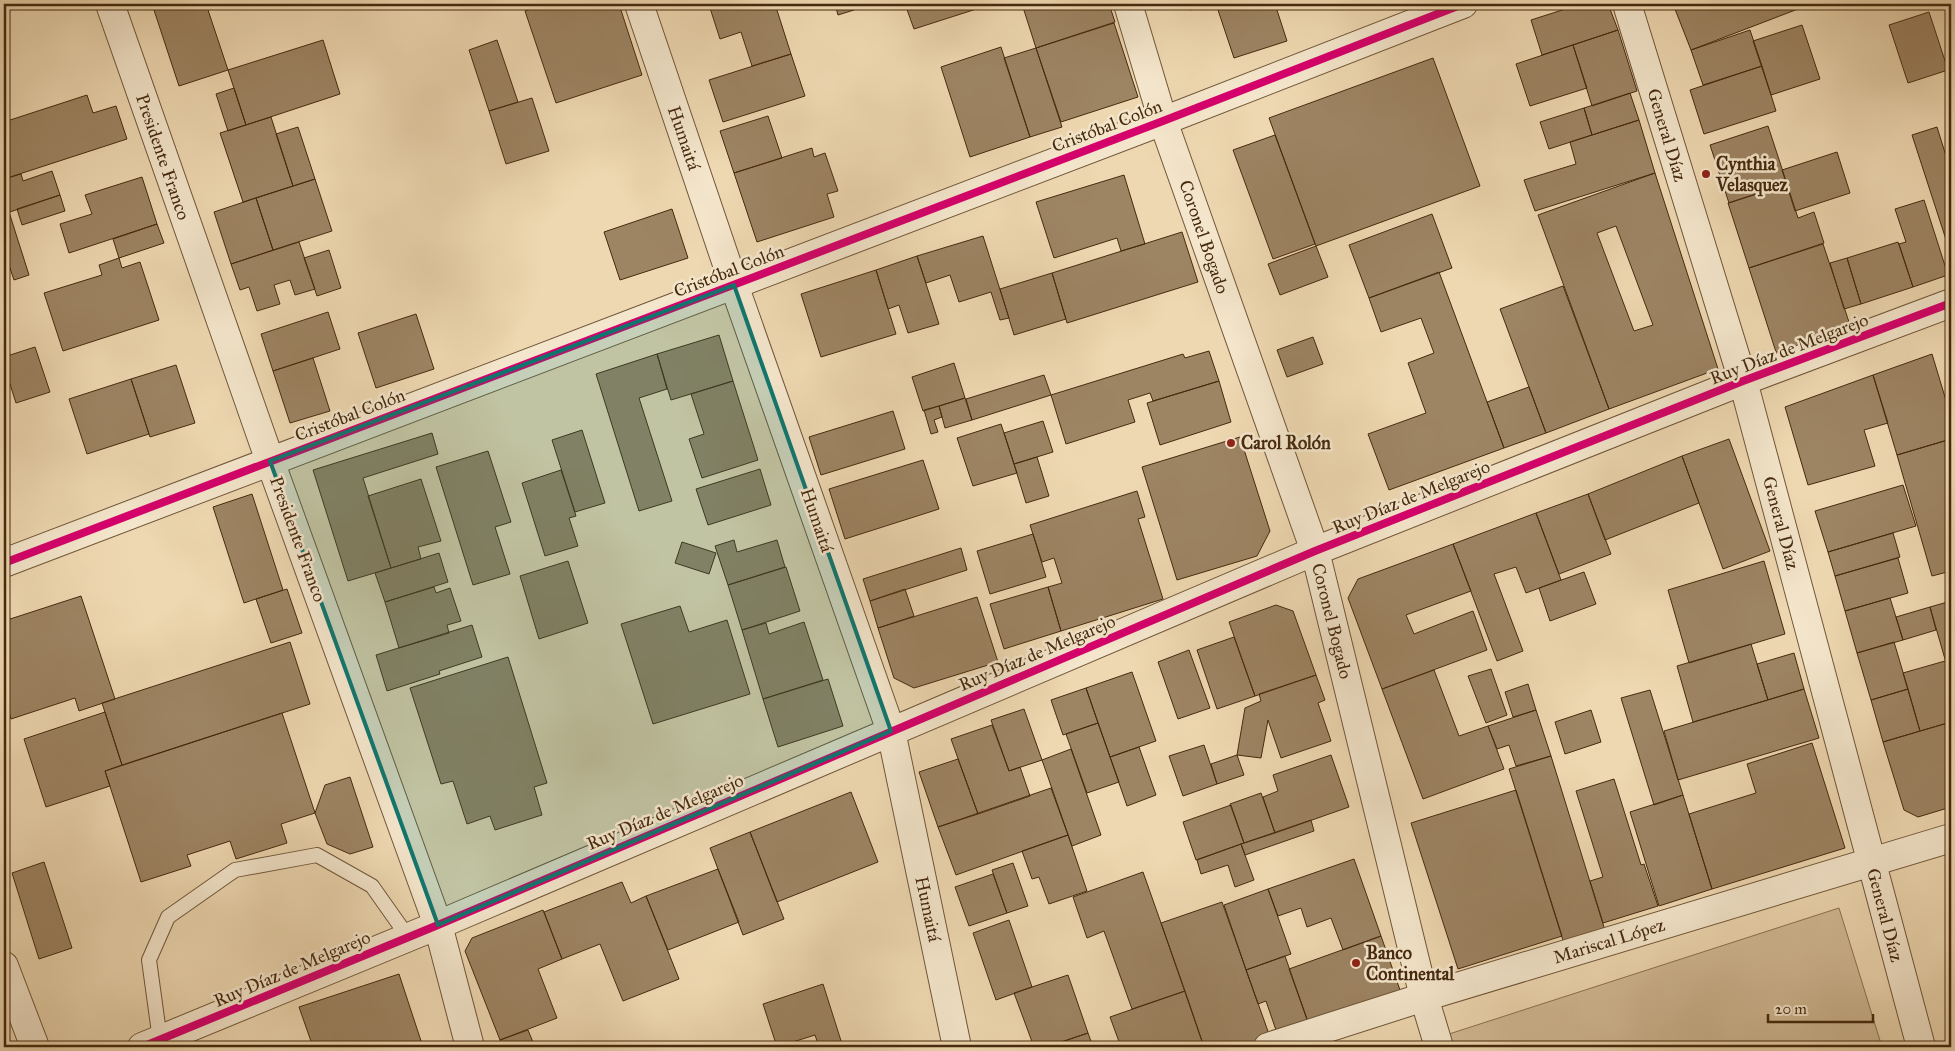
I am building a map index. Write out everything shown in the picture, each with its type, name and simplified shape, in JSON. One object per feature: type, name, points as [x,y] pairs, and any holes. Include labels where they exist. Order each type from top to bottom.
[{"type":"street","name":"Presidente Franco","points":[[110,4],[270,461],[438,925],[470,1047]]},
{"type":"street","name":"Humaitá","points":[[639,4],[734,285],[891,731],[957,1047]]},
{"type":"street","name":"Coronel Bogado","points":[[1128,4],[1163,121],[1315,551],[1424,997],[1439,1047]]},
{"type":"street","name":"Cristóbal Colón","points":[[4,563],[1163,121],[1463,4]]},
{"type":"street","name":"General Díaz","points":[[1626,4],[1743,381],[1922,1047]]},
{"type":"street","name":"Ruy Díaz de Melgarejo","points":[[151,1044],[438,925],[1315,551],[1743,381],[1951,303]]},
{"type":"street","name":"Mariscal López","points":[[1268,1047],[1424,997],[1951,838]]},
{"type":"street","points":[[4,966],[35,1047]]},
{"type":"lane","points":[[151,1044],[149,960],[168,918],[235,870],[317,855],[372,886],[408,937]]},
{"type":"highlighted area","points":[[734,285],[891,731],[438,925],[270,461]]},
{"type":"shaded area","points":[[1839,908],[1882,1047],[1453,1047],[1449,1034]]},
{"type":"building","points":[[152,4],[206,4],[228,70],[179,86]]},
{"type":"building","points":[[546,4],[619,4],[642,75],[556,103],[525,11]]},
{"type":"building","points":[[723,4],[775,4],[791,54],[752,66],[741,32],[720,39],[710,8]]},
{"type":"building","points":[[835,4],[873,4],[838,15]]},
{"type":"building","points":[[905,4],[992,4],[914,29]]},
{"type":"building","points":[[1022,4],[1109,4],[1115,22],[1036,48]]},
{"type":"building","points":[[1188,4],[1210,4],[1190,10]]},
{"type":"building","points":[[1216,4],[1275,4],[1287,41],[1234,58]]},
{"type":"building","points":[[1581,4],[1602,4],[1610,9],[1618,30],[1542,55],[1531,20]]},
{"type":"building","points":[[1673,4],[1811,4],[1691,50]]},
{"type":"building","points":[[1929,12],[1948,70],[1908,83],[1889,25]]},
{"type":"building","points":[[1114,23],[1138,97],[1061,122],[1036,48]]},
{"type":"building","points":[[1802,25],[1820,79],[1771,95],[1753,41]]},
{"type":"building","points":[[1618,30],[1637,91],[1592,106],[1573,45]]},
{"type":"building","points":[[1750,30],[1762,66],[1703,85],[1691,50]]},
{"type":"building","points":[[323,40],[340,94],[246,125],[228,70]]},
{"type":"building","points":[[497,40],[518,102],[489,111],[469,50]]},
{"type":"building","points":[[1573,45],[1587,88],[1530,106],[1516,64]]},
{"type":"building","points":[[1001,47],[1030,137],[970,157],[941,67]]},
{"type":"building","points":[[1036,48],[1062,127],[1030,137],[1004,58]]},
{"type":"building","points":[[791,54],[805,96],[723,122],[709,80]]},
{"type":"building","points":[[1433,58],[1480,186],[1316,246],[1269,118]]},
{"type":"building","points":[[1762,66],[1776,111],[1704,134],[1690,90]]},
{"type":"building","points":[[234,88],[246,125],[228,131],[216,94]]},
{"type":"building","points":[[1630,93],[1639,120],[1592,135],[1584,108]]},
{"type":"building","points":[[87,95],[93,113],[116,106],[127,139],[4,179],[4,122]]},
{"type":"building","points":[[532,98],[549,151],[506,164],[489,111]]},
{"type":"building","points":[[1584,108],[1592,135],[1549,149],[1540,122]]},
{"type":"building","points":[[768,116],[782,158],[734,173],[720,131]]},
{"type":"building","points":[[271,117],[293,186],[243,202],[220,133]]},
{"type":"building","points":[[1639,120],[1655,173],[1535,211],[1524,180],[1576,164],[1570,142]]},
{"type":"building","points":[[1768,126],[1787,184],[1729,203],[1710,145]]},
{"type":"building","points":[[298,127],[315,179],[293,186],[276,134]]},
{"type":"building","points":[[1937,127],[1951,172],[1951,255],[1912,135]]},
{"type":"building","points":[[1275,135],[1315,244],[1273,259],[1233,150]]},
{"type":"building","points":[[812,148],[814,157],[825,153],[838,191],[827,194],[834,217],[757,242],[734,173]]},
{"type":"building","points":[[1951,149],[1951,172],[1945,151]]},
{"type":"building","points":[[1837,152],[1850,193],[1795,211],[1782,170]]},
{"type":"building","points":[[52,171],[60,195],[4,214],[4,179],[21,174],[23,181]]},
{"type":"building","points":[[1655,173],[1718,369],[1609,409],[1538,215]],"holes":[[[1616,226],[1653,325],[1634,331],[1597,233]]]},
{"type":"building","points":[[1124,175],[1145,244],[1121,251],[1117,238],[1054,258],[1036,202]]},
{"type":"building","points":[[142,177],[157,224],[69,253],[60,224],[92,214],[85,195]]},
{"type":"building","points":[[315,179],[332,231],[273,250],[256,198]]},
{"type":"building","points":[[1787,184],[1798,218],[1814,212],[1824,243],[1749,268],[1728,203]]},
{"type":"building","points":[[60,195],[65,211],[22,225],[17,209]]},
{"type":"building","points":[[256,198],[273,250],[231,264],[214,212]]},
{"type":"building","points":[[1924,200],[1948,275],[1913,287],[1899,244],[1906,242],[1895,209]]},
{"type":"building","points":[[672,209],[688,258],[620,280],[604,232]]},
{"type":"building","points":[[9,212],[29,275],[14,280],[4,250],[4,214]]},
{"type":"building","points":[[1432,214],[1452,268],[1369,298],[1349,245]]},
{"type":"building","points":[[157,224],[164,243],[119,258],[113,239]]},
{"type":"building","points":[[1182,232],[1198,282],[1067,323],[1052,273]]},
{"type":"building","points":[[983,236],[1009,318],[1000,320],[991,292],[959,302],[950,275],[926,283],[917,256]]},
{"type":"building","points":[[299,242],[315,289],[295,295],[290,280],[274,285],[280,304],[257,311],[249,287],[240,290],[231,264]]},
{"type":"building","points":[[1898,242],[1913,287],[1861,304],[1847,258]]},
{"type":"building","points":[[1823,244],[1851,328],[1776,352],[1749,268]]},
{"type":"building","points":[[1316,246],[1328,277],[1280,295],[1268,264]]},
{"type":"building","points":[[329,250],[341,288],[317,296],[304,258]]},
{"type":"building","points":[[917,256],[939,324],[908,333],[899,305],[888,309],[876,270]]},
{"type":"building","points":[[119,258],[122,268],[140,262],[159,320],[63,351],[44,293],[102,275],[99,265]]},
{"type":"building","points":[[1847,258],[1861,304],[1844,309],[1830,263]]},
{"type":"building","points":[[876,270],[896,334],[821,357],[801,294]]},
{"type":"building","points":[[1439,272],[1504,448],[1389,490],[1368,434],[1426,413],[1408,363],[1434,353],[1421,318],[1381,332],[1369,298]]},
{"type":"building","points":[[1052,273],[1066,319],[1014,335],[1000,289]]},
{"type":"building","points":[[1563,286],[1609,409],[1546,433],[1500,309]]},
{"type":"building","points":[[328,312],[340,349],[273,371],[261,334]]},
{"type":"building","points":[[416,314],[434,369],[376,388],[358,333]]},
{"type":"building","points":[[719,335],[733,381],[671,400],[657,354]]},
{"type":"building","points":[[1313,337],[1323,364],[1287,377],[1277,350]]},
{"type":"building","points":[[35,347],[50,392],[16,403],[4,365],[4,357]]},
{"type":"building","points":[[1209,351],[1219,381],[1153,401],[1150,393],[1128,400],[1135,422],[1066,444],[1051,395],[1183,354],[1185,358]]},
{"type":"building","points":[[657,354],[667,389],[639,398],[672,501],[639,511],[596,374]]},
{"type":"building","points":[[1932,354],[1951,417],[1951,439],[1897,455],[1873,375]]},
{"type":"building","points":[[313,358],[330,411],[290,423],[273,371]]},
{"type":"building","points":[[954,363],[965,398],[923,411],[912,377]]},
{"type":"building","points":[[176,365],[195,423],[150,437],[131,379]]},
{"type":"building","points":[[1044,375],[1051,395],[972,420],[966,399]]},
{"type":"building","points":[[1873,375],[1888,423],[1864,430],[1875,466],[1808,485],[1785,407]]},
{"type":"building","points":[[131,379],[149,434],[87,454],[69,399]]},
{"type":"building","points":[[733,381],[758,460],[702,478],[689,439],[704,434],[691,394]]},
{"type":"building","points":[[1219,381],[1231,422],[1160,445],[1147,403]]},
{"type":"building","points":[[1529,387],[1546,433],[1504,448],[1487,402]]},
{"type":"building","points":[[965,398],[972,420],[945,428],[939,406]]},
{"type":"building","points":[[939,406],[942,417],[934,420],[938,432],[931,434],[924,410]]},
{"type":"building","points":[[893,411],[905,449],[821,475],[809,437]]},
{"type":"building","points":[[1043,421],[1053,452],[1014,464],[1004,433]]},
{"type":"building","points":[[1001,424],[1017,473],[973,486],[957,438]]},
{"type":"building","points":[[582,430],[605,503],[575,512],[552,440]]},
{"type":"building","points":[[432,433],[438,454],[363,478],[391,568],[348,581],[313,470]]},
{"type":"building","points":[[1240,437],[1270,531],[1257,556],[1177,580],[1142,467]]},
{"type":"building","points":[[1729,439],[1770,551],[1723,569],[1682,456]]},
{"type":"building","points":[[1951,439],[1951,571],[1932,576],[1897,455]]},
{"type":"building","points":[[488,451],[511,522],[495,527],[510,574],[473,585],[436,467]]},
{"type":"building","points":[[1682,456],[1699,503],[1605,540],[1588,494]]},
{"type":"building","points":[[1037,457],[1049,496],[1026,503],[1014,464]]},
{"type":"building","points":[[923,460],[939,509],[845,539],[829,489]]},
{"type":"building","points":[[760,469],[771,505],[708,525],[696,489]]},
{"type":"building","points":[[561,470],[576,516],[569,518],[578,546],[545,556],[522,483]]},
{"type":"building","points":[[421,479],[441,541],[418,547],[421,559],[391,568],[368,496]]},
{"type":"building","points":[[1903,485],[1916,526],[1828,552],[1815,511]]},
{"type":"building","points":[[1137,491],[1145,517],[1138,519],[1163,599],[1061,631],[1048,587],[1062,583],[1054,558],[1042,562],[1030,525]]},
{"type":"building","points":[[252,494],[283,590],[244,603],[213,507]]},
{"type":"building","points":[[1588,494],[1611,554],[1559,574],[1536,513]]},
{"type":"building","points":[[1536,513],[1561,580],[1526,593],[1516,567],[1494,574],[1523,651],[1497,661],[1453,544]]},
{"type":"building","points":[[1893,533],[1900,557],[1835,576],[1828,552]]},
{"type":"building","points":[[1033,534],[1046,577],[990,594],[977,551]]},
{"type":"building","points":[[734,540],[737,552],[777,540],[785,567],[728,585],[715,546]]},
{"type":"building","points":[[682,542],[716,553],[709,574],[675,563]]},
{"type":"building","points":[[1453,544],[1471,591],[1406,615],[1414,634],[1473,611],[1487,650],[1382,689],[1348,598],[1358,579]]},
{"type":"building","points":[[961,548],[967,570],[870,601],[863,579]]},
{"type":"building","points":[[439,553],[448,582],[385,602],[375,573]]},
{"type":"building","points":[[1898,558],[1908,593],[1845,611],[1835,576]]},
{"type":"building","points":[[568,561],[588,623],[539,639],[520,576]]},
{"type":"building","points":[[1764,561],[1785,634],[1689,663],[1668,590]]},
{"type":"building","points":[[786,567],[800,611],[742,630],[728,585]]},
{"type":"building","points":[[1584,572],[1596,604],[1550,621],[1539,588]]},
{"type":"building","points":[[434,587],[436,593],[450,588],[461,621],[447,625],[449,633],[399,648],[385,602]]},
{"type":"building","points":[[1048,587],[1061,631],[1004,649],[990,604]]},
{"type":"building","points":[[287,589],[302,633],[271,643],[256,599]]},
{"type":"building","points":[[905,589],[914,616],[878,628],[870,601]]},
{"type":"building","points":[[81,596],[115,699],[79,711],[75,698],[11,719],[4,696],[4,621]]},
{"type":"building","points":[[977,597],[998,662],[914,688],[894,678],[878,628]]},
{"type":"building","points":[[1890,598],[1903,640],[1857,653],[1845,611]]},
{"type":"building","points":[[1951,601],[1951,680],[1930,607]]},
{"type":"building","points":[[1276,605],[1293,611],[1316,675],[1255,696],[1229,622]]},
{"type":"building","points":[[680,606],[689,632],[727,620],[750,694],[653,724],[621,624]]},
{"type":"building","points":[[1930,607],[1936,630],[1903,640],[1896,617]]},
{"type":"building","points":[[804,622],[823,680],[763,699],[742,630],[766,623],[769,634]]},
{"type":"building","points":[[472,625],[482,657],[439,671],[440,674],[387,691],[376,655]]},
{"type":"building","points":[[1234,637],[1255,696],[1217,709],[1197,650]]},
{"type":"building","points":[[290,642],[310,704],[122,765],[102,703]]},
{"type":"building","points":[[1894,642],[1908,689],[1871,700],[1857,653]]},
{"type":"building","points":[[1751,644],[1768,700],[1693,722],[1677,666]]},
{"type":"building","points":[[1189,650],[1210,708],[1178,719],[1158,662]]},
{"type":"building","points":[[1794,653],[1804,689],[1768,700],[1757,664]]},
{"type":"building","points":[[508,657],[547,783],[534,787],[542,815],[495,830],[490,816],[467,824],[453,781],[441,784],[410,688]]},
{"type":"building","points":[[1945,661],[1951,680],[1951,722],[1920,731],[1903,673]]},
{"type":"building","points":[[1491,669],[1507,715],[1486,723],[1468,676]]},
{"type":"building","points":[[1434,670],[1459,736],[1488,726],[1504,769],[1423,799],[1382,689]]},
{"type":"building","points":[[1132,672],[1156,741],[1110,757],[1086,688]]},
{"type":"building","points":[[1316,675],[1325,700],[1318,703],[1331,741],[1281,758],[1268,720],[1261,758],[1237,755],[1245,708],[1261,701],[1259,694]]},
{"type":"building","points":[[828,679],[843,726],[778,747],[763,699]]},
{"type":"building","points":[[1528,684],[1536,710],[1513,717],[1505,692]]},
{"type":"building","points":[[1086,688],[1098,723],[1063,735],[1051,700]]},
{"type":"building","points":[[1804,689],[1819,738],[1678,780],[1664,731]]},
{"type":"building","points":[[1908,689],[1920,731],[1883,742],[1871,700]]},
{"type":"building","points":[[1650,690],[1683,795],[1654,805],[1621,698]]},
{"type":"building","points":[[1024,709],[1042,760],[1009,771],[991,720]]},
{"type":"building","points":[[1536,710],[1551,756],[1516,766],[1509,745],[1497,749],[1488,726]]},
{"type":"building","points":[[1591,710],[1601,742],[1565,754],[1555,722]]},
{"type":"building","points":[[105,712],[122,765],[105,771],[110,786],[46,807],[24,739]]},
{"type":"building","points":[[282,713],[315,813],[281,824],[287,843],[236,859],[230,841],[187,855],[191,866],[141,882],[105,771]]},
{"type":"building","points":[[1951,722],[1951,807],[1918,817],[1904,810],[1883,742]]},
{"type":"building","points":[[1098,723],[1119,782],[1087,793],[1066,734]]},
{"type":"building","points":[[992,725],[1009,771],[1020,767],[1030,796],[978,814],[951,739]]},
{"type":"building","points":[[1812,743],[1845,848],[1712,889],[1689,814],[1756,793],[1747,764]]},
{"type":"building","points":[[1204,745],[1217,784],[1183,796],[1169,756]]},
{"type":"building","points":[[1139,747],[1156,795],[1127,806],[1110,757]]},
{"type":"building","points":[[1071,749],[1101,835],[1072,846],[1042,760]]},
{"type":"building","points":[[1237,755],[1244,775],[1217,784],[1211,764]]},
{"type":"building","points":[[1331,755],[1349,807],[1275,833],[1263,797],[1278,791],[1273,775]]},
{"type":"building","points":[[1551,756],[1608,940],[1567,953],[1509,769]]},
{"type":"building","points":[[958,759],[978,814],[938,827],[919,772]]},
{"type":"building","points":[[350,777],[373,847],[350,854],[327,844],[315,813],[325,785]]},
{"type":"building","points":[[1614,779],[1641,865],[1644,864],[1658,906],[1603,923],[1590,881],[1603,877],[1576,791]]},
{"type":"building","points":[[1051,788],[1068,835],[956,875],[938,827]]},
{"type":"building","points":[[1516,790],[1562,936],[1458,969],[1411,823]]},
{"type":"building","points":[[851,792],[878,862],[777,902],[750,832]]},
{"type":"building","points":[[1261,793],[1275,833],[1244,843],[1230,804]]},
{"type":"building","points":[[1683,795],[1712,889],[1659,906],[1630,812]]},
{"type":"building","points":[[1231,805],[1244,843],[1196,860],[1183,822]]},
{"type":"building","points":[[1311,820],[1314,831],[1245,855],[1241,844]]},
{"type":"building","points":[[750,832],[784,919],[743,935],[710,848]]},
{"type":"building","points":[[1068,835],[1087,891],[1049,904],[1039,877],[1032,879],[1022,851]]},
{"type":"building","points":[[1241,844],[1254,880],[1235,887],[1228,865],[1201,874],[1197,860]]},
{"type":"building","points":[[1354,859],[1381,936],[1343,950],[1331,918],[1307,927],[1301,908],[1278,916],[1268,889]]},
{"type":"building","points":[[44,862],[72,948],[39,959],[12,873]]},
{"type":"building","points":[[1013,863],[1028,906],[1007,913],[992,870]]},
{"type":"building","points":[[718,869],[739,922],[668,950],[646,896]]},
{"type":"building","points":[[1143,872],[1185,991],[1132,1009],[1104,931],[1087,938],[1073,897]]},
{"type":"building","points":[[993,874],[1007,913],[969,926],[955,887]]},
{"type":"building","points":[[622,882],[631,903],[646,896],[679,979],[623,1001],[600,944],[562,959],[544,912]]},
{"type":"building","points":[[1268,889],[1291,954],[1246,970],[1224,905]]},
{"type":"building","points":[[1222,902],[1270,1037],[1239,1047],[1204,1047],[1161,923]]},
{"type":"building","points":[[543,910],[562,959],[538,969],[557,1018],[500,1040],[465,951],[472,938]]},
{"type":"building","points":[[1009,920],[1032,987],[996,1000],[973,933]]},
{"type":"building","points":[[1381,936],[1400,990],[1308,1022],[1289,969]]},
{"type":"building","points":[[1285,956],[1308,1022],[1277,1033],[1266,1001],[1258,1004],[1246,970]]},
{"type":"building","points":[[399,974],[423,1047],[313,1047],[299,1007]]},
{"type":"building","points":[[1068,975],[1088,1033],[1046,1047],[1034,1047],[1014,993]]},
{"type":"building","points":[[823,984],[843,1047],[819,1047],[815,1035],[777,1047],[763,1004]]},
{"type":"building","points":[[1185,991],[1204,1047],[1121,1047],[1110,1017]]},
{"type":"building","points":[[528,1030],[535,1047],[503,1047],[500,1040]]},
{"type":"building","points":[[1088,1033],[1093,1047],[1050,1046]]},
{"type":"cycle path","points":[[4,563],[1163,121],[1463,4]]},
{"type":"cycle path","points":[[142,1047],[438,925],[1315,551],[1743,381],[1951,303]]},
{"type":"place","name":"Cynthia Velasquez","points":[[1706,174]]},
{"type":"place","name":"Carol Rolón","points":[[1231,443]]},
{"type":"place","name":"Banco Continental","points":[[1356,963]]}]
